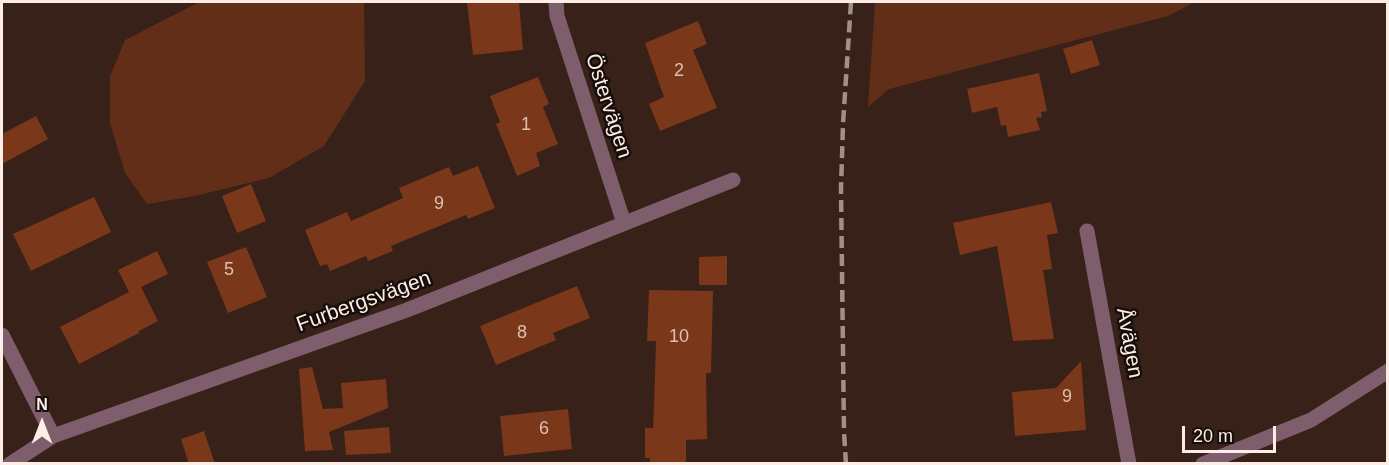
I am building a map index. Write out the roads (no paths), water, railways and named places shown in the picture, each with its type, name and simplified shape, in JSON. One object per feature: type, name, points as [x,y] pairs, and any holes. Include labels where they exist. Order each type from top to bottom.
[{"type":"street","name":"Östervägen","points":[[556,2],[557,16],[624,223]]},
{"type":"street","name":"Furbergsvägen","points":[[10,464],[53,436],[407,310],[733,180]]},
{"type":"street","name":"Åvägen","points":[[1087,231],[1129,464]]},
{"type":"street","points":[[2,335],[53,436]]},
{"type":"street","points":[[1203,464],[1311,420],[1388,371]]},
{"type":"railway","points":[[846,464],[841,189],[851,2]]}]
